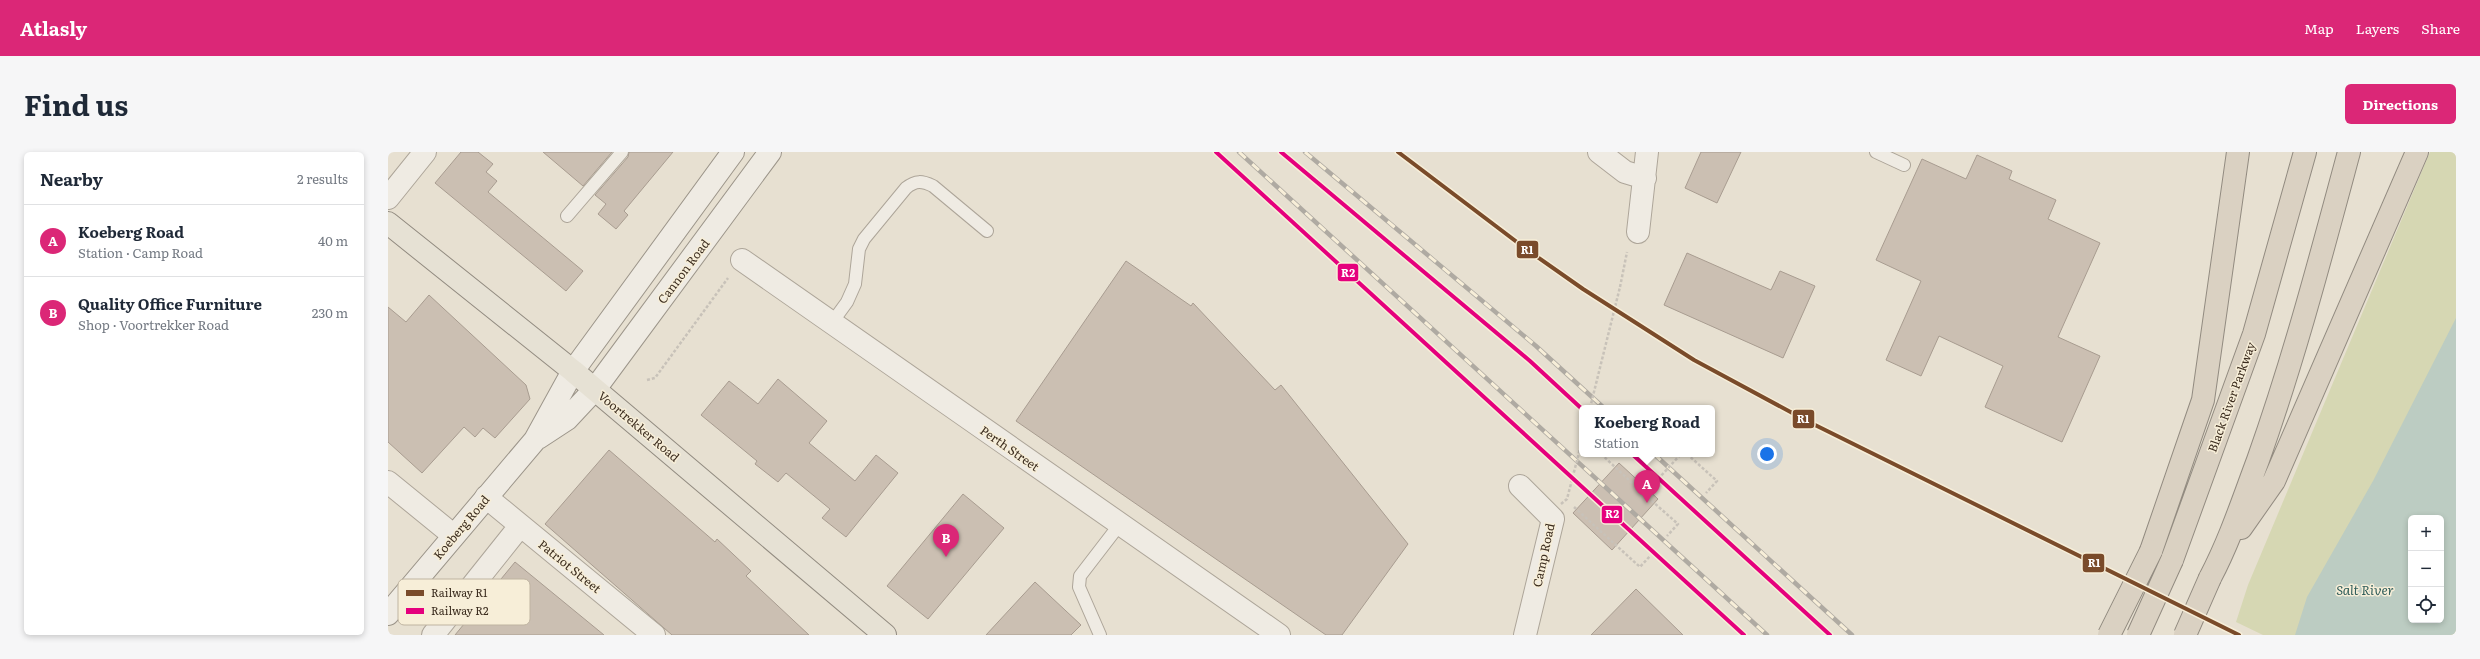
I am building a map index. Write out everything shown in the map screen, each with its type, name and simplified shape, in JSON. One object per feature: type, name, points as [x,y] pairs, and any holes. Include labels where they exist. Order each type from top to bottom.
[{"type":"highway","points":[[2109,635],[2151,551],[2203,400],[2238,152]]},
{"type":"highway","name":"Black River Parkway","points":[[2138,635],[2172,560],[2254,334],[2305,152]]},
{"type":"highway","points":[[2225,550],[2286,378],[2349,152]]},
{"type":"highway","points":[[2185,635],[2210,578],[2225,550],[2274,481],[2417,152]]},
{"type":"main road","name":"Voortrekker Road","points":[[388,223],[573,371],[885,635]]},
{"type":"street","points":[[388,198],[425,152]]},
{"type":"street","points":[[573,371],[733,152]]},
{"type":"street","name":"Cannon Road","points":[[595,390],[770,152]]},
{"type":"street","points":[[1599,152],[1625,172],[1645,178]]},
{"type":"street","points":[[1633,241],[1645,178],[1647,152]]},
{"type":"street","name":"Perth Street","points":[[736,267],[831,324],[1278,635]]},
{"type":"street","name":"Koeberg Road","points":[[417,579],[535,440],[573,371]]},
{"type":"street","name":"Koeberg Road","points":[[535,440],[567,419],[595,390]]},
{"type":"street","points":[[388,482],[453,536]]},
{"type":"street","name":"Camp Road","points":[[1520,486],[1553,519],[1525,635]]},
{"type":"street","name":"Patriot Street","points":[[486,497],[654,635]]},
{"type":"street","points":[[478,579],[520,526]]},
{"type":"street","name":"Koeberg Road","points":[[388,614],[398,602]]},
{"type":"street","points":[[433,635],[441,625]]},
{"type":"lane","points":[[568,216],[622,152]]},
{"type":"lane","points":[[1876,152],[1904,165]]},
{"type":"lane","points":[[831,324],[847,302],[855,284],[859,249],[864,239],[906,188],[914,182],[922,181],[932,186],[986,231]]},
{"type":"lane","points":[[1100,635],[1079,587],[1080,576],[1120,524]]},
{"type":"path","points":[[1591,405],[1633,241]]},
{"type":"path","points":[[647,380],[655,378],[736,267]]},
{"type":"path","points":[[1561,504],[1567,499],[1579,453]]},
{"type":"path","points":[[1604,457],[1678,524],[1667,536]]},
{"type":"path","points":[[1644,494],[1678,457]]},
{"type":"path","points":[[1690,457],[1716,481],[1706,493]]},
{"type":"path","points":[[1567,499],[1640,567],[1650,556]]},
{"type":"green space","points":[[2430,152],[2456,152],[2456,635],[2263,635],[2236,622],[2248,585]]},
{"type":"water","name":"Salt River","points":[[2456,318],[2456,635],[2295,635],[2307,597],[2373,481]]},
{"type":"building","points":[[461,152],[478,152],[493,164],[486,172],[497,181],[488,192],[583,271],[566,291],[435,183]]},
{"type":"building","points":[[543,152],[612,152],[583,186]]},
{"type":"building","points":[[629,152],[673,152],[624,211],[628,215],[616,229],[598,214],[606,204],[595,195],[628,157]]},
{"type":"building","points":[[1701,152],[1741,152],[1717,203],[1685,188]]},
{"type":"building","points":[[1977,155],[2012,171],[2009,179],[2056,200],[2048,219],[2100,243],[2058,337],[2100,356],[2062,442],[1985,407],[2003,366],[1939,336],[1921,376],[1886,360],[1921,281],[1876,260],[1922,159],[1966,179]]},
{"type":"building","points":[[1687,253],[1771,290],[1780,271],[1815,286],[1783,358],[1664,305]]},
{"type":"building","points":[[1126,261],[1191,306],[1193,303],[1275,390],[1281,385],[1408,544],[1342,635],[1326,635],[1016,421]]},
{"type":"building","points":[[429,295],[526,385],[530,399],[495,438],[483,428],[475,437],[464,427],[422,473],[388,442],[388,307],[406,322]]},
{"type":"building","points":[[778,379],[827,421],[809,443],[855,481],[876,455],[898,473],[846,537],[822,518],[830,509],[786,473],[778,482],[755,464],[757,461],[701,415],[729,381],[758,404]]},
{"type":"building","points":[[609,450],[715,542],[717,539],[751,571],[746,576],[809,635],[672,635],[545,524]]},
{"type":"building","points":[[1619,463],[1658,499],[1612,550],[1573,513]]},
{"type":"building","points":[[963,494],[1004,528],[928,619],[887,586]]},
{"type":"building","points":[[515,562],[604,635],[455,635],[463,625],[530,625],[530,579],[501,579]]},
{"type":"building","points":[[1035,582],[1081,625],[1071,635],[986,635]]},
{"type":"building","points":[[1636,589],[1683,635],[1591,635]]},
{"type":"railway","points":[[1216,152],[1744,635]]},
{"type":"railway","points":[[1239,152],[1767,635]]},
{"type":"railway","points":[[1305,152],[1536,346],[1601,405]]},
{"type":"railway","points":[[1398,152],[1526,249],[1583,289],[1694,360],[1809,422],[2239,635]]},
{"type":"railway","points":[[1657,457],[1852,635]]},
{"type":"rail line","name":"R2","points":[[1216,152],[1744,635]]},
{"type":"rail line","name":"R2","points":[[1281,152],[1530,361],[1579,406]]},
{"type":"rail line","name":"R1","points":[[1398,152],[1526,249],[1583,289],[1694,360],[1809,422],[2239,635]]},
{"type":"rail line","name":"R2","points":[[1635,457],[1830,635]]},
{"type":"place","name":"Koeberg Road","points":[[1647,503]]},
{"type":"place","name":"Quality Office Furniture","points":[[946,557]]}]
